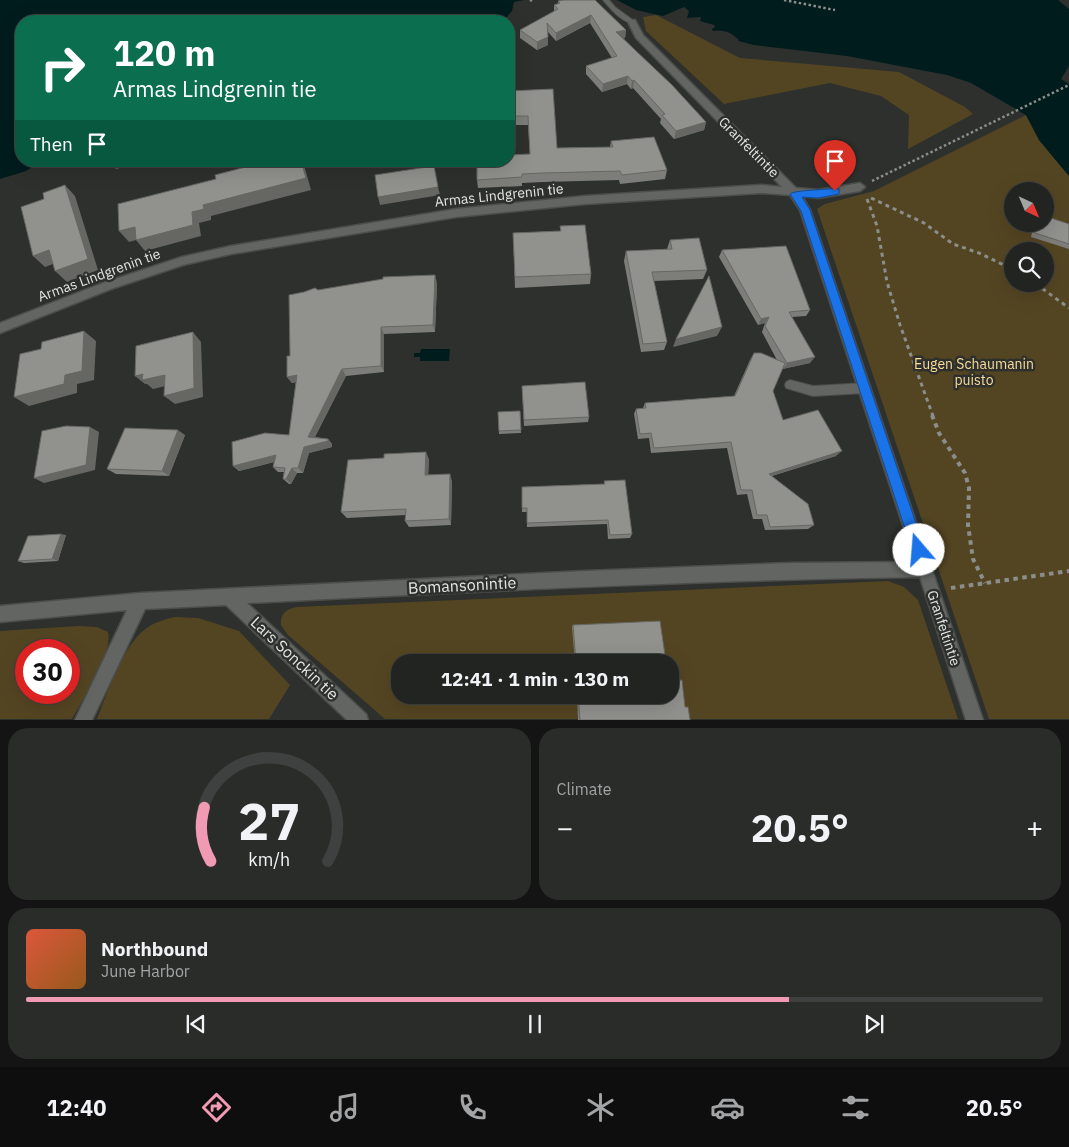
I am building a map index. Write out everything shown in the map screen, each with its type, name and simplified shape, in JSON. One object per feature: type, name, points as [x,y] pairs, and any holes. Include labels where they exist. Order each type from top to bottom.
[{"type":"street","name":"Granfeltintie","points":[[632,22],[639,36],[795,194],[805,210],[975,720]]},
{"type":"street","name":"Armas Lindgrenin tie","points":[[0,328],[144,273],[182,261],[231,250],[456,213],[545,204],[761,190],[795,194],[862,191]]},
{"type":"street","name":"Bomansonintie","points":[[0,614],[140,601],[586,579],[925,568]]},
{"type":"street","name":"Lars Sonckin tie","points":[[229,597],[360,720]]},
{"type":"street","points":[[83,720],[140,601]]},
{"type":"lane","points":[[606,0],[613,8],[632,22]]},
{"type":"lane","points":[[790,385],[813,391],[865,388]]},
{"type":"path","points":[[784,0],[835,10]]},
{"type":"path","points":[[862,191],[1069,85]]},
{"type":"path","points":[[862,191],[924,223],[954,244],[1004,265]]},
{"type":"path","points":[[862,191],[877,226],[887,282],[900,325],[939,433],[965,473],[969,488],[968,526],[973,559],[984,583]]},
{"type":"path","points":[[1047,292],[1069,308]]},
{"type":"path","points":[[932,590],[1069,571]]},
{"type":"green space","points":[[656,15],[740,58],[899,72],[965,107],[973,114],[908,149],[909,115],[881,96],[830,83],[724,104],[646,31],[643,17]]},
{"type":"green space","name":"Eugen Schaumanin puisto","points":[[1026,115],[1039,140],[1069,176],[1069,719],[989,719],[817,209],[825,204],[874,191]]},
{"type":"green space","points":[[888,581],[904,587],[918,600],[958,719],[385,719],[288,635],[281,625],[283,615],[290,609],[297,607]]},
{"type":"green space","points":[[174,617],[198,618],[239,631],[290,685],[269,719],[97,719],[116,672],[136,638],[150,626]]},
{"type":"green space","points":[[78,626],[97,627],[108,632],[106,653],[102,665],[72,719],[0,719],[0,631]]},
{"type":"water","points":[[0,0],[524,0],[514,2],[512,11],[508,15],[15,15],[15,167],[32,167],[26,171],[0,179]]},
{"type":"water","points":[[617,0],[1058,0],[1069,9],[1069,66],[1061,79],[1069,84],[1069,176],[1039,140],[1026,115],[971,83],[947,75],[847,56],[754,45],[738,41],[728,32],[713,31],[714,25],[700,21],[701,17],[687,18],[689,11],[684,7],[663,16],[636,10]]},
{"type":"water","points":[[421,349],[450,349],[449,361],[420,361],[420,357],[414,357],[414,353],[420,353]]},
{"type":"building","points":[[595,0],[626,30],[616,32],[672,85],[706,122],[676,131],[662,115],[665,114],[634,80],[632,81],[628,76],[603,84],[586,66],[617,56],[591,15],[556,33],[547,23],[548,37],[537,42],[520,30],[558,9],[554,5],[560,3],[558,1]]},
{"type":"building","points":[[553,89],[557,148],[613,147],[611,141],[654,137],[667,170],[622,175],[620,171],[522,174],[522,177],[477,180],[477,167],[515,167],[515,155],[530,154],[528,116],[515,116],[515,91]]},
{"type":"building","points":[[246,167],[303,167],[306,178],[203,205],[204,209],[192,212],[193,225],[136,240],[135,227],[119,231],[118,204],[216,179],[215,175]]},
{"type":"building","points":[[434,167],[438,187],[378,197],[375,175]]},
{"type":"building","points":[[65,185],[88,259],[55,271],[49,250],[33,256],[21,207],[44,199],[43,193]]},
{"type":"building","points":[[1054,219],[1069,224],[1069,244],[1035,233],[1054,232]]},
{"type":"building","points":[[585,225],[591,274],[515,277],[513,233],[561,231],[560,226]]},
{"type":"building","points":[[699,238],[707,270],[652,272],[667,342],[643,344],[626,251],[672,249],[670,240]]},
{"type":"building","points":[[786,246],[810,310],[789,312],[815,357],[787,363],[765,326],[769,317],[761,319],[722,250]]},
{"type":"building","points":[[435,275],[433,325],[381,327],[381,366],[342,369],[308,437],[328,439],[328,441],[304,447],[298,468],[292,468],[286,479],[283,479],[285,468],[273,467],[276,455],[233,466],[232,442],[265,433],[289,435],[297,375],[287,377],[287,356],[290,356],[289,295],[315,288],[318,290],[383,279],[383,277]]},
{"type":"building","points":[[709,276],[722,327],[676,339]]},
{"type":"building","points":[[84,331],[82,371],[65,375],[64,384],[14,397],[20,354],[41,349],[42,342]]},
{"type":"building","points":[[193,332],[194,388],[164,396],[165,375],[142,380],[143,374],[135,376],[136,346]]},
{"type":"building","points":[[754,353],[761,353],[785,363],[773,391],[783,420],[818,410],[842,451],[769,474],[808,504],[814,525],[770,527],[767,515],[757,515],[752,490],[741,490],[731,442],[654,448],[651,433],[640,434],[636,409],[646,408],[645,403],[735,396]]},
{"type":"building","points":[[585,382],[589,417],[524,420],[522,386]]},
{"type":"building","points":[[520,411],[521,430],[499,431],[498,412]]},
{"type":"building","points":[[66,426],[90,427],[86,465],[34,478],[42,431]]},
{"type":"building","points":[[125,428],[178,430],[162,471],[107,469]]},
{"type":"building","points":[[426,452],[425,475],[450,474],[449,519],[405,521],[406,509],[341,512],[348,460],[384,458],[384,454]]},
{"type":"building","points":[[625,480],[632,534],[610,535],[608,520],[527,523],[527,508],[522,508],[522,487],[605,484],[604,481]]},
{"type":"building","points":[[61,534],[52,559],[18,561],[28,536]]},
{"type":"building","points":[[660,621],[665,654],[575,654],[573,625]]},
{"type":"building","points":[[679,680],[682,680],[685,707],[688,707],[690,720],[580,720],[579,704],[679,704]]},
{"type":"route","points":[[835,191],[818,194],[795,194],[805,210],[919,550]]}]
